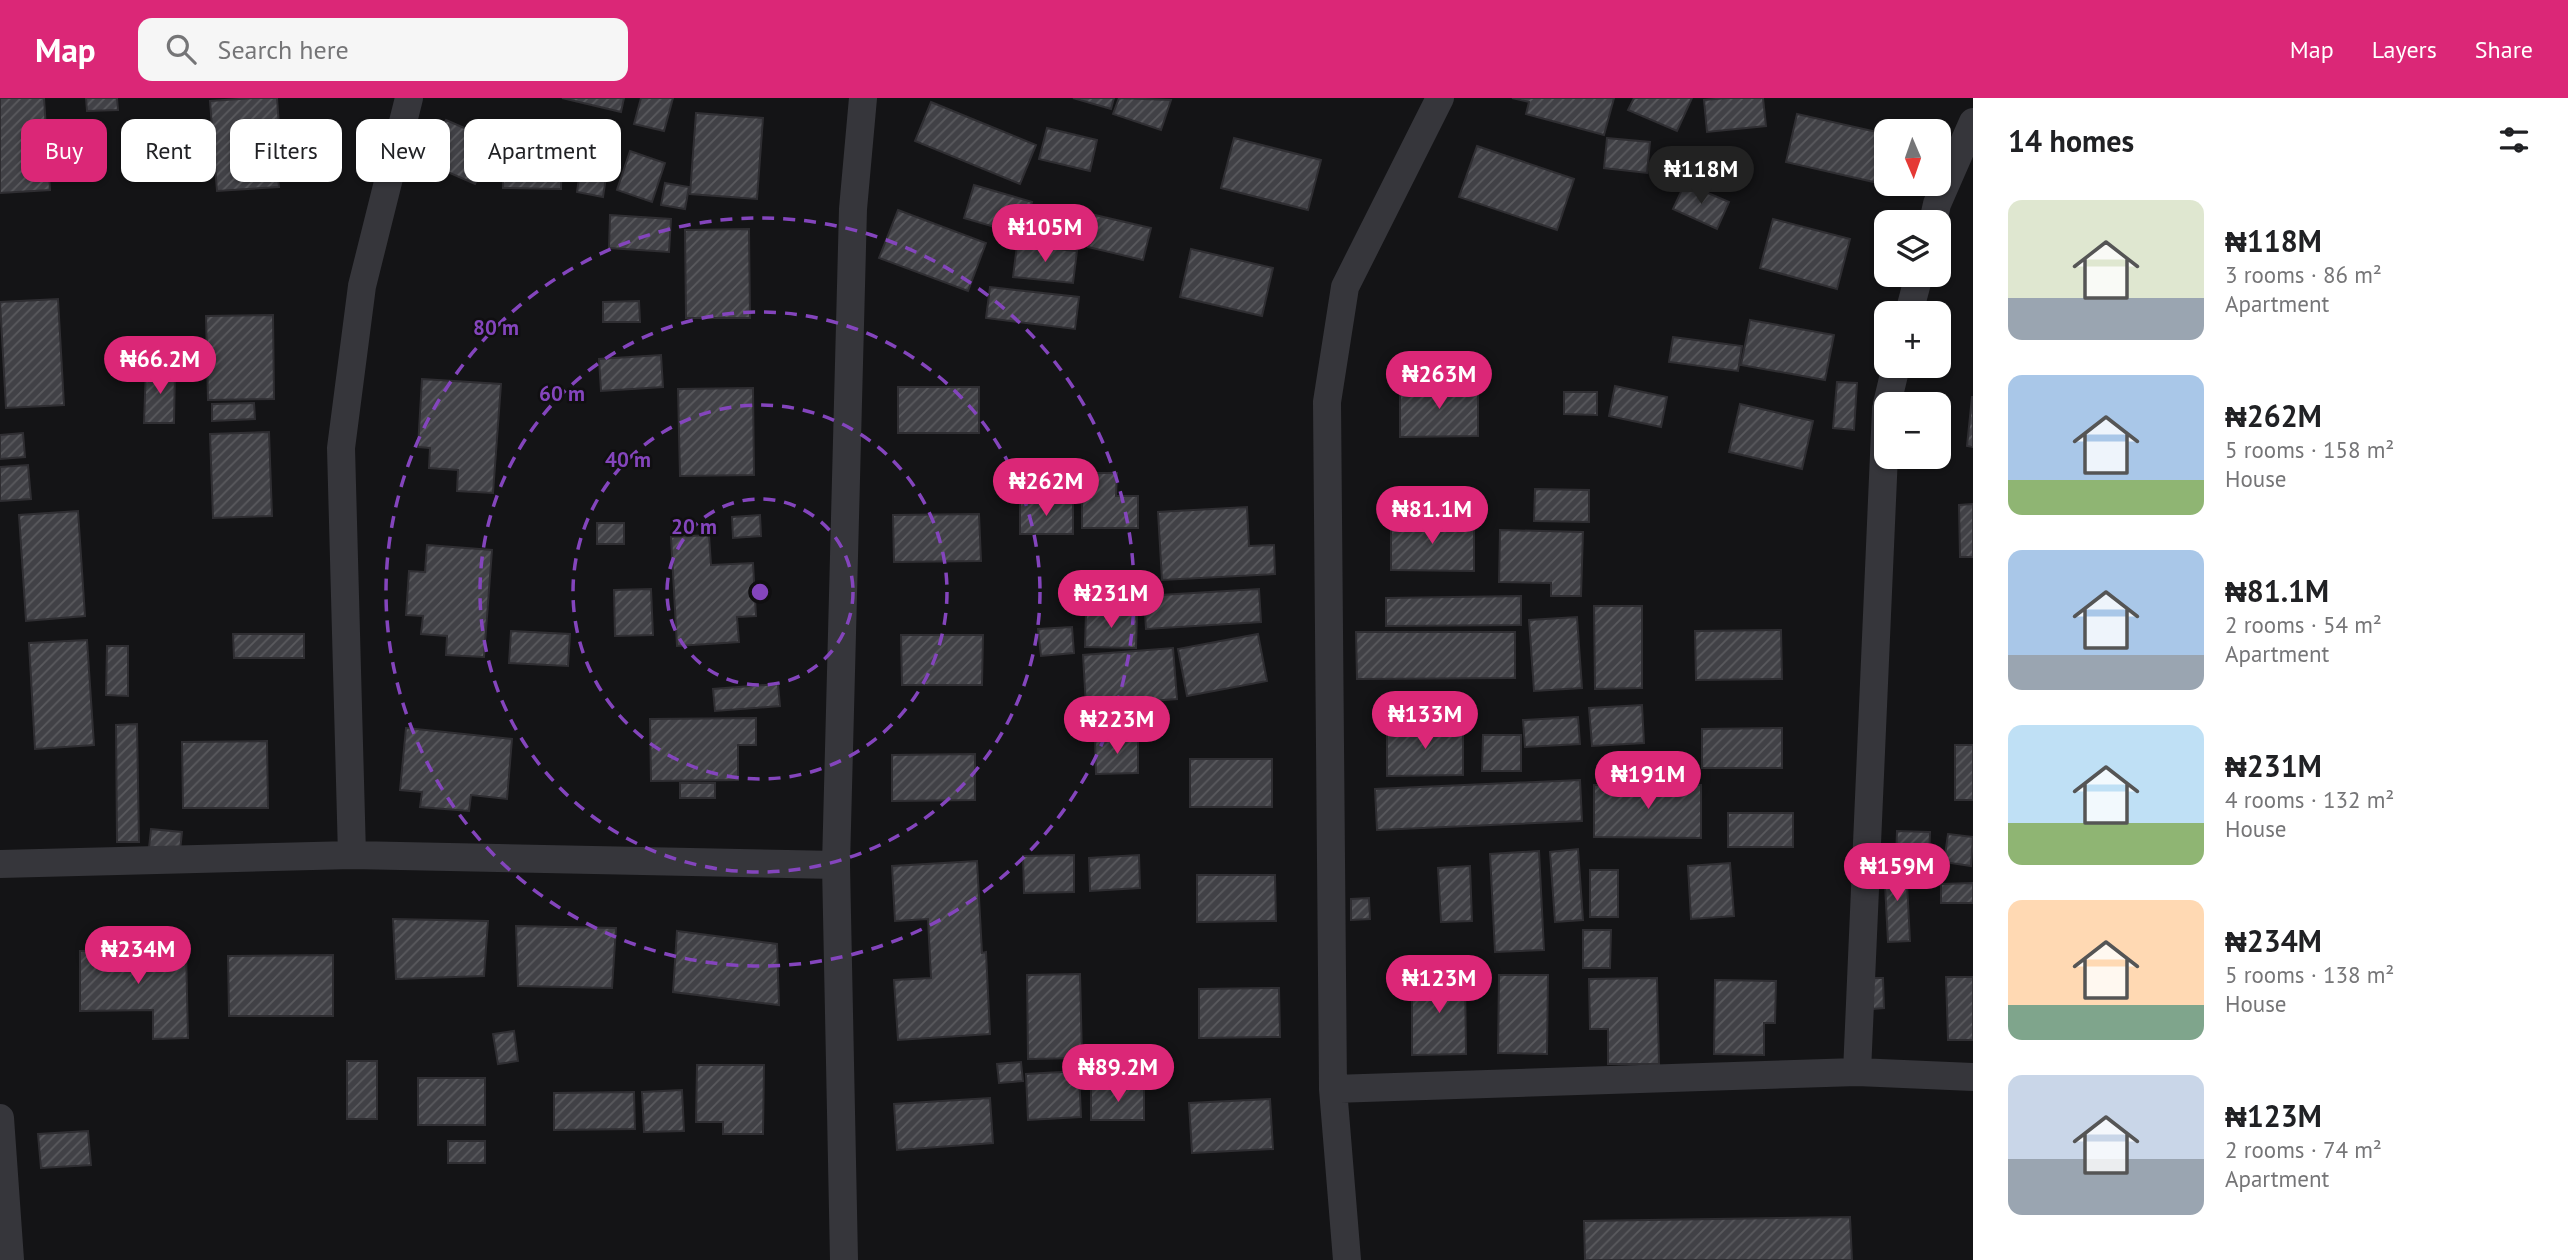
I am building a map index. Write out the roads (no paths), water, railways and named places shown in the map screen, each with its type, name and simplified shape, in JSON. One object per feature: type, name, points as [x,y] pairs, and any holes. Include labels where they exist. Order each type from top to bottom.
[{"type":"street","points":[[352,855],[341,448],[362,286],[409,98]]},
{"type":"street","points":[[844,1260],[836,865],[852,223],[863,98]]},
{"type":"street","points":[[1346,1260],[1333,1089],[1327,402],[1345,287],[1440,98]]},
{"type":"street","points":[[1936,210],[1973,122]]},
{"type":"street","points":[[1857,1072],[1884,469]]},
{"type":"street","points":[[0,864],[352,855],[836,865]]},
{"type":"street","points":[[1333,1089],[1857,1072],[1973,1077]]},
{"type":"street","points":[[0,1118],[10,1260]]}]
